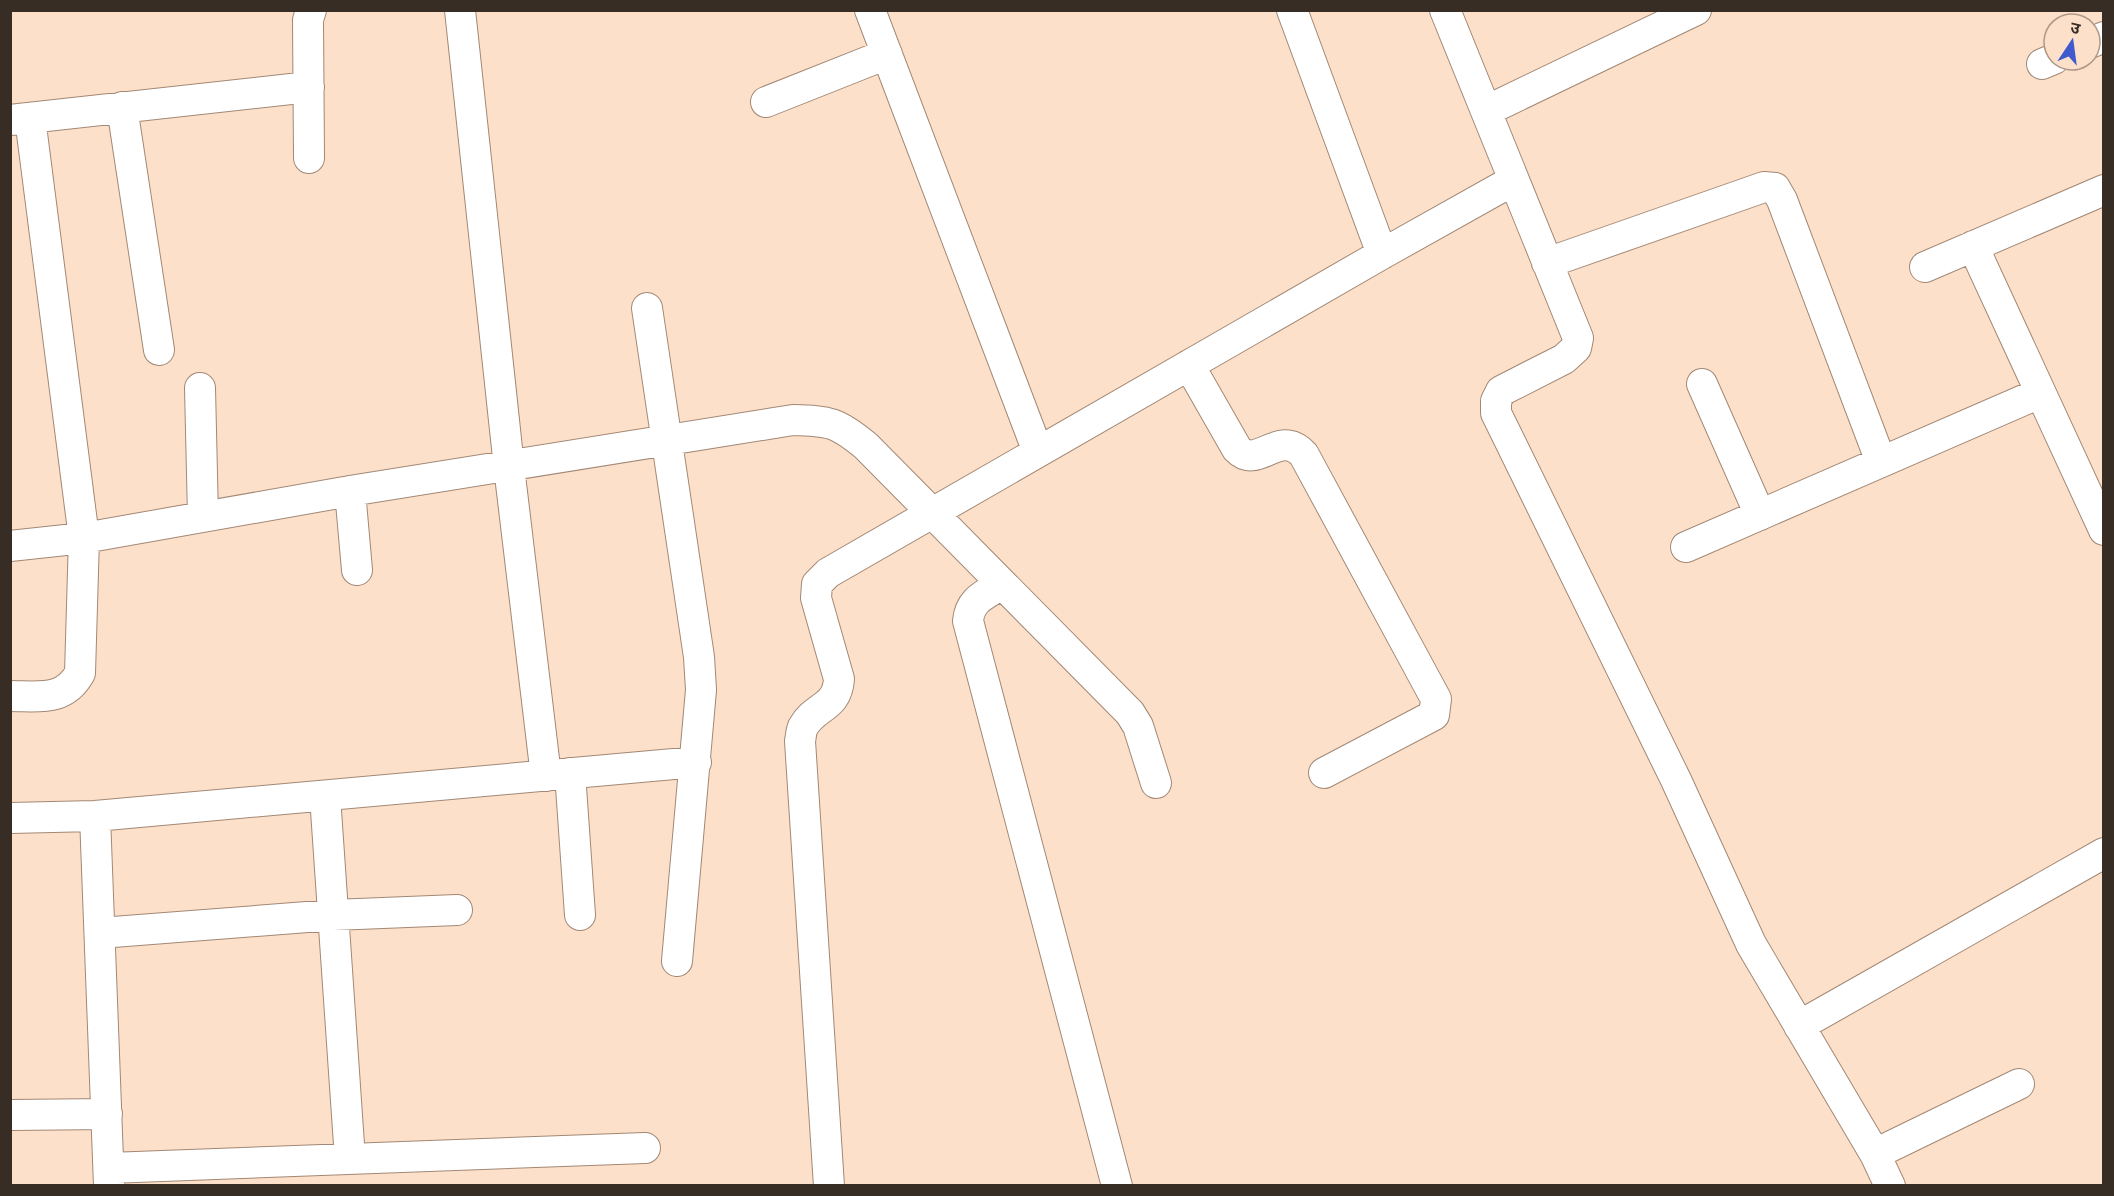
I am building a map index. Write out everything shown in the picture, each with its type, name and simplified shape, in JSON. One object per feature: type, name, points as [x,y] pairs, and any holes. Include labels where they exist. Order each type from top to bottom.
[{"type":"street","points":[[309,158],[308,20],[311,10]]},
{"type":"street","points":[[460,10],[509,467],[580,915]]},
{"type":"street","points":[[870,10],[1038,452]]},
{"type":"street","points":[[1292,10],[1382,254]]},
{"type":"street","points":[[1445,10],[1578,338],[1576,348],[1564,359],[1501,391],[1496,401],[1496,413],[1676,780],[1751,944],[1875,1154],[1890,1185]]},
{"type":"street","points":[[1486,111],[1695,10]]},
{"type":"street","points":[[766,102],[887,54]]},
{"type":"street","points":[[10,696],[51,696],[65,691],[74,684],[80,673],[84,538],[20,119],[309,87]]},
{"type":"street","points":[[122,107],[159,350]]},
{"type":"street","points":[[830,1185],[800,741],[803,728],[812,716],[832,701],[838,692],[839,679],[816,598],[817,584],[828,573],[1514,180]]},
{"type":"street","points":[[1547,262],[1764,187],[1775,188],[1782,200],[1881,462]]},
{"type":"street","points":[[1925,267],[2103,190]]},
{"type":"street","points":[[1973,246],[2103,530]]},
{"type":"street","points":[[647,308],[702,690],[677,961]]},
{"type":"street","points":[[1189,365],[1243,455],[1250,457],[1280,445],[1290,444],[1298,447],[1304,455],[1436,699],[1434,715],[1324,772]]},
{"type":"street","points":[[1702,384],[1760,515]]},
{"type":"street","points":[[200,388],[203,517]]},
{"type":"street","points":[[1686,547],[2040,393]]},
{"type":"street","points":[[10,546],[84,538],[350,491],[793,420],[824,421],[846,430],[859,440],[1130,712],[1138,726],[1156,783]]},
{"type":"street","points":[[350,491],[357,570]]},
{"type":"street","points":[[1002,584],[975,601],[969,610],[968,621],[1117,1185]]},
{"type":"street","points":[[10,818],[95,816],[696,762]]},
{"type":"street","points":[[325,796],[350,1159]]},
{"type":"street","points":[[95,816],[109,1177],[239,1174],[350,1159],[645,1148]]},
{"type":"street","points":[[1799,1026],[2103,853]]},
{"type":"street","points":[[100,933],[333,915],[457,910]]},
{"type":"street","points":[[1875,1154],[2019,1084]]},
{"type":"street","points":[[10,1115],[107,1114]]}]
